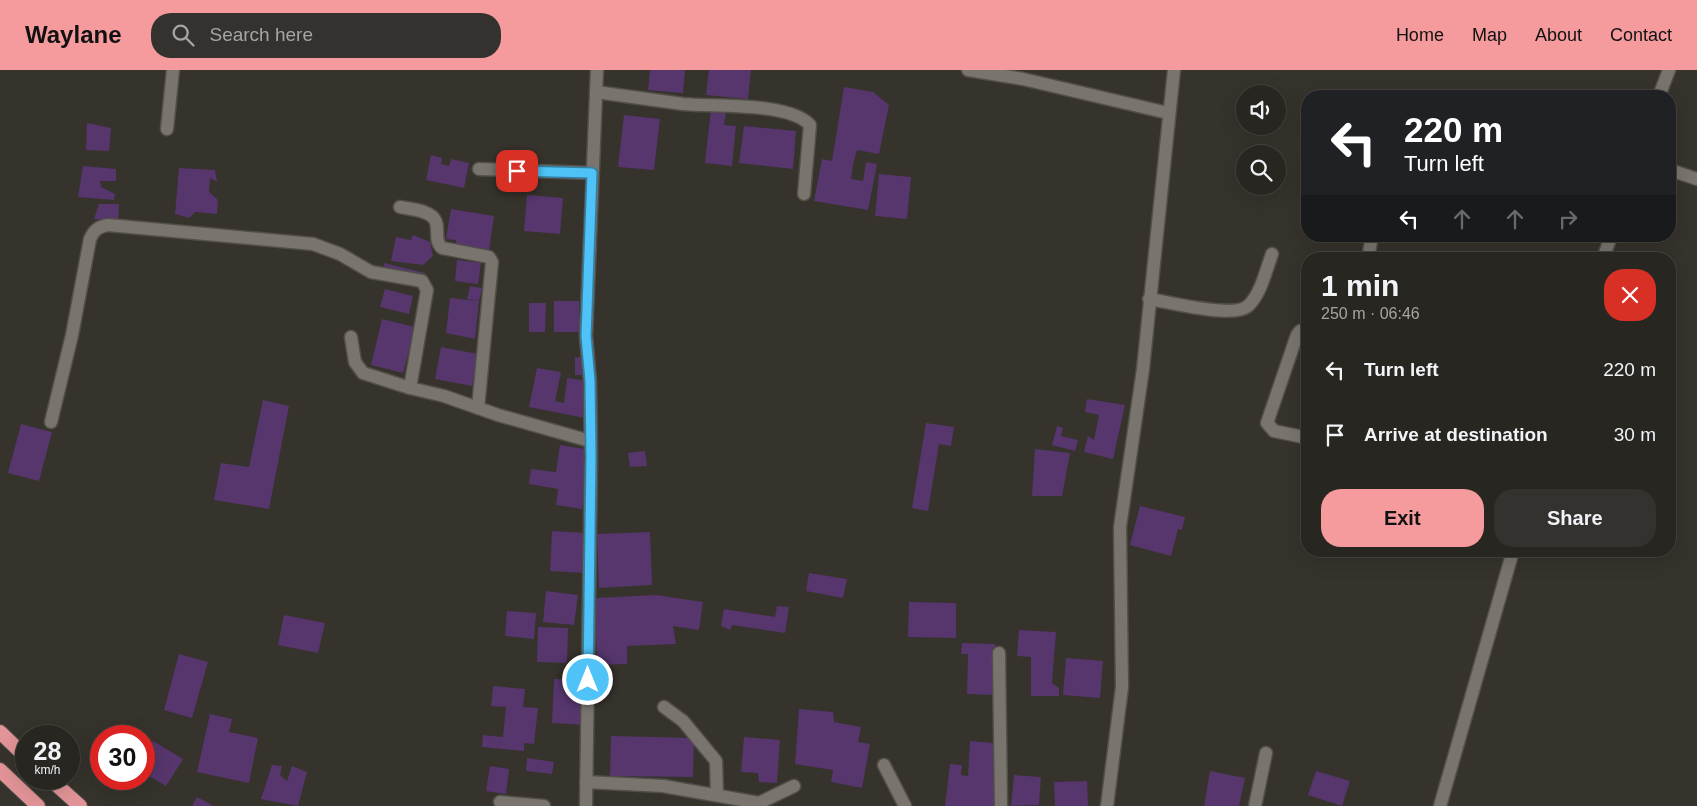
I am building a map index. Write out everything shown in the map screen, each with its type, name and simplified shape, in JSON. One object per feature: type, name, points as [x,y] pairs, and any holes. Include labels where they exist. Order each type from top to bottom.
[{"type":"highway","points":[[0,732],[15,746]]},
{"type":"highway","points":[[0,770],[38,806]]},
{"type":"highway","points":[[62,790],[80,806]]},
{"type":"street","points":[[167,129],[173,70]]},
{"type":"street","points":[[586,806],[590,381],[586,336],[597,70]]},
{"type":"street","points":[[968,70],[1024,75],[1168,113]]},
{"type":"street","points":[[1107,806],[1122,687],[1120,527],[1143,369],[1168,113],[1174,70]]},
{"type":"street","points":[[1661,90],[1668,70]]},
{"type":"street","points":[[596,92],[684,104],[765,108],[803,117],[810,125],[804,194]]},
{"type":"street","points":[[479,169],[592,173]]},
{"type":"street","points":[[1676,172],[1697,179]]},
{"type":"street","points":[[400,207],[432,216],[436,223],[438,244],[442,248],[489,257],[492,262],[478,408]]},
{"type":"street","points":[[51,422],[72,335],[90,239],[100,227],[108,226],[313,244],[340,254],[371,272],[422,281],[427,290],[410,388]]},
{"type":"street","points":[[1149,299],[1224,311],[1237,311],[1247,307],[1256,296],[1272,254]]},
{"type":"street","points":[[1301,331],[1297,335],[1266,424],[1274,431],[1301,437]]},
{"type":"street","points":[[351,337],[355,362],[363,373],[590,441]]},
{"type":"street","points":[[1440,806],[1511,557]]},
{"type":"street","points":[[999,653],[1001,806]]},
{"type":"street","points":[[664,707],[683,721],[716,762],[717,794]]},
{"type":"street","points":[[1255,806],[1266,753]]},
{"type":"street","points":[[884,766],[904,806]]},
{"type":"street","points":[[586,782],[662,786],[759,802],[794,786]]},
{"type":"street","points":[[500,802],[544,806]]},
{"type":"building","points":[[650,70],[685,70],[683,93],[648,90]]},
{"type":"building","points":[[709,70],[751,70],[748,99],[706,95]]},
{"type":"building","points":[[844,87],[873,92],[889,105],[879,154],[857,150],[853,165],[851,179],[863,181],[866,162],[877,164],[868,210],[814,201],[822,159],[832,161]]},
{"type":"building","points":[[711,109],[726,111],[724,125],[736,126],[732,166],[705,163]]},
{"type":"building","points":[[624,115],[660,119],[654,170],[618,167]]},
{"type":"building","points":[[87,123],[111,128],[109,151],[86,150]]},
{"type":"building","points":[[744,126],[796,131],[793,169],[739,163]]},
{"type":"building","points":[[431,155],[442,158],[441,164],[449,166],[451,159],[469,163],[464,188],[426,180]]},
{"type":"building","points":[[83,166],[116,169],[116,181],[100,181],[101,187],[115,194],[114,200],[78,197]]},
{"type":"building","points":[[179,168],[215,170],[217,182],[210,178],[209,192],[218,200],[217,214],[195,212],[189,218],[175,214]]},
{"type":"building","points":[[879,174],[911,177],[907,219],[875,216]]},
{"type":"building","points":[[527,195],[563,198],[560,234],[524,231]]},
{"type":"building","points":[[99,204],[119,204],[118,221],[94,219]]},
{"type":"building","points":[[451,209],[494,216],[489,251],[455,246],[456,240],[446,239]]},
{"type":"building","points":[[413,235],[430,242],[433,256],[423,265],[391,261],[396,237],[411,240]]},
{"type":"building","points":[[457,260],[481,263],[478,284],[455,281]]},
{"type":"building","points":[[384,263],[425,273],[420,287],[382,279]]},
{"type":"building","points":[[470,286],[482,288],[479,301],[467,299]]},
{"type":"building","points":[[385,289],[413,296],[409,314],[380,307]]},
{"type":"building","points":[[450,298],[479,301],[475,339],[446,333]]},
{"type":"building","points":[[554,301],[579,301],[579,332],[554,332]]},
{"type":"building","points":[[529,303],[546,303],[545,332],[529,332]]},
{"type":"building","points":[[382,319],[415,327],[403,373],[371,365]]},
{"type":"building","points":[[441,347],[478,354],[472,386],[435,379]]},
{"type":"building","points":[[575,357],[588,358],[590,375],[575,375]]},
{"type":"building","points":[[537,368],[561,372],[555,401],[564,403],[567,378],[590,381],[585,418],[529,407]]},
{"type":"building","points":[[1087,399],[1125,405],[1113,459],[1084,452],[1088,436],[1094,440],[1099,415],[1085,412]]},
{"type":"building","points":[[263,400],[289,406],[269,509],[214,500],[221,463],[249,467]]},
{"type":"building","points":[[926,423],[954,427],[951,446],[939,444],[928,511],[912,508]]},
{"type":"building","points":[[21,424],[52,432],[39,481],[8,473]]},
{"type":"building","points":[[1057,426],[1063,428],[1061,436],[1078,440],[1075,451],[1052,445]]},
{"type":"building","points":[[560,445],[591,450],[582,509],[556,505],[558,489],[529,484],[531,469],[556,472]]},
{"type":"building","points":[[1035,449],[1070,453],[1062,496],[1032,496]]},
{"type":"building","points":[[645,451],[647,466],[630,467],[628,453]]},
{"type":"building","points":[[1140,506],[1185,517],[1182,530],[1178,529],[1171,556],[1130,545]]},
{"type":"building","points":[[552,531],[587,533],[585,573],[550,571]]},
{"type":"building","points":[[650,532],[652,585],[599,588],[597,534]]},
{"type":"building","points":[[809,573],[847,579],[843,598],[806,591]]},
{"type":"building","points":[[546,591],[578,595],[574,625],[543,622]]},
{"type":"building","points":[[656,595],[703,602],[699,630],[673,626],[676,644],[627,646],[627,664],[597,665],[595,598]]},
{"type":"building","points":[[909,602],[956,603],[956,638],[908,637]]},
{"type":"building","points":[[777,606],[789,607],[785,633],[732,625],[730,630],[721,626],[724,609],[775,617]]},
{"type":"building","points":[[507,611],[536,613],[534,639],[505,636]]},
{"type":"building","points":[[284,615],[325,623],[318,653],[278,645]]},
{"type":"building","points":[[538,627],[568,628],[567,663],[537,662]]},
{"type":"building","points":[[1019,630],[1056,632],[1052,683],[1059,688],[1059,696],[1031,696],[1031,657],[1017,656]]},
{"type":"building","points":[[962,643],[995,644],[994,695],[967,694],[968,654],[961,654]]},
{"type":"building","points":[[179,654],[208,662],[192,718],[164,710]]},
{"type":"building","points":[[1066,658],[1103,661],[1100,698],[1063,695]]},
{"type":"building","points":[[554,679],[588,680],[586,725],[552,723]]},
{"type":"building","points":[[493,686],[525,689],[523,707],[538,708],[534,744],[524,743],[524,751],[482,747],[483,735],[503,737],[506,707],[491,706]]},
{"type":"building","points":[[799,709],[833,712],[834,722],[861,727],[858,742],[870,744],[862,788],[831,782],[833,770],[795,764]]},
{"type":"building","points":[[210,714],[232,719],[229,732],[258,738],[249,783],[197,772]]},
{"type":"building","points":[[611,736],[694,738],[693,777],[610,776]]},
{"type":"building","points":[[744,737],[780,740],[777,783],[759,782],[758,773],[741,772]]},
{"type":"building","points":[[970,741],[994,743],[996,806],[945,806],[950,764],[962,765],[961,775],[968,776]]},
{"type":"building","points":[[155,742],[183,759],[166,786],[155,780]]},
{"type":"building","points":[[527,758],[554,762],[552,774],[526,771]]},
{"type":"building","points":[[272,765],[282,766],[280,775],[287,781],[292,766],[307,772],[298,806],[261,799]]},
{"type":"building","points":[[490,766],[509,769],[506,794],[486,791]]},
{"type":"building","points":[[1210,771],[1245,778],[1239,806],[1204,806]]},
{"type":"building","points":[[1316,771],[1350,781],[1342,806],[1308,795]]},
{"type":"building","points":[[1014,775],[1041,777],[1039,805],[1011,806]]},
{"type":"building","points":[[1087,781],[1088,806],[1055,806],[1054,782]]},
{"type":"building","points":[[197,797],[214,806],[192,806]]},
{"type":"route","points":[[517,171],[592,173],[586,336],[590,381],[591,457],[588,680]]}]
